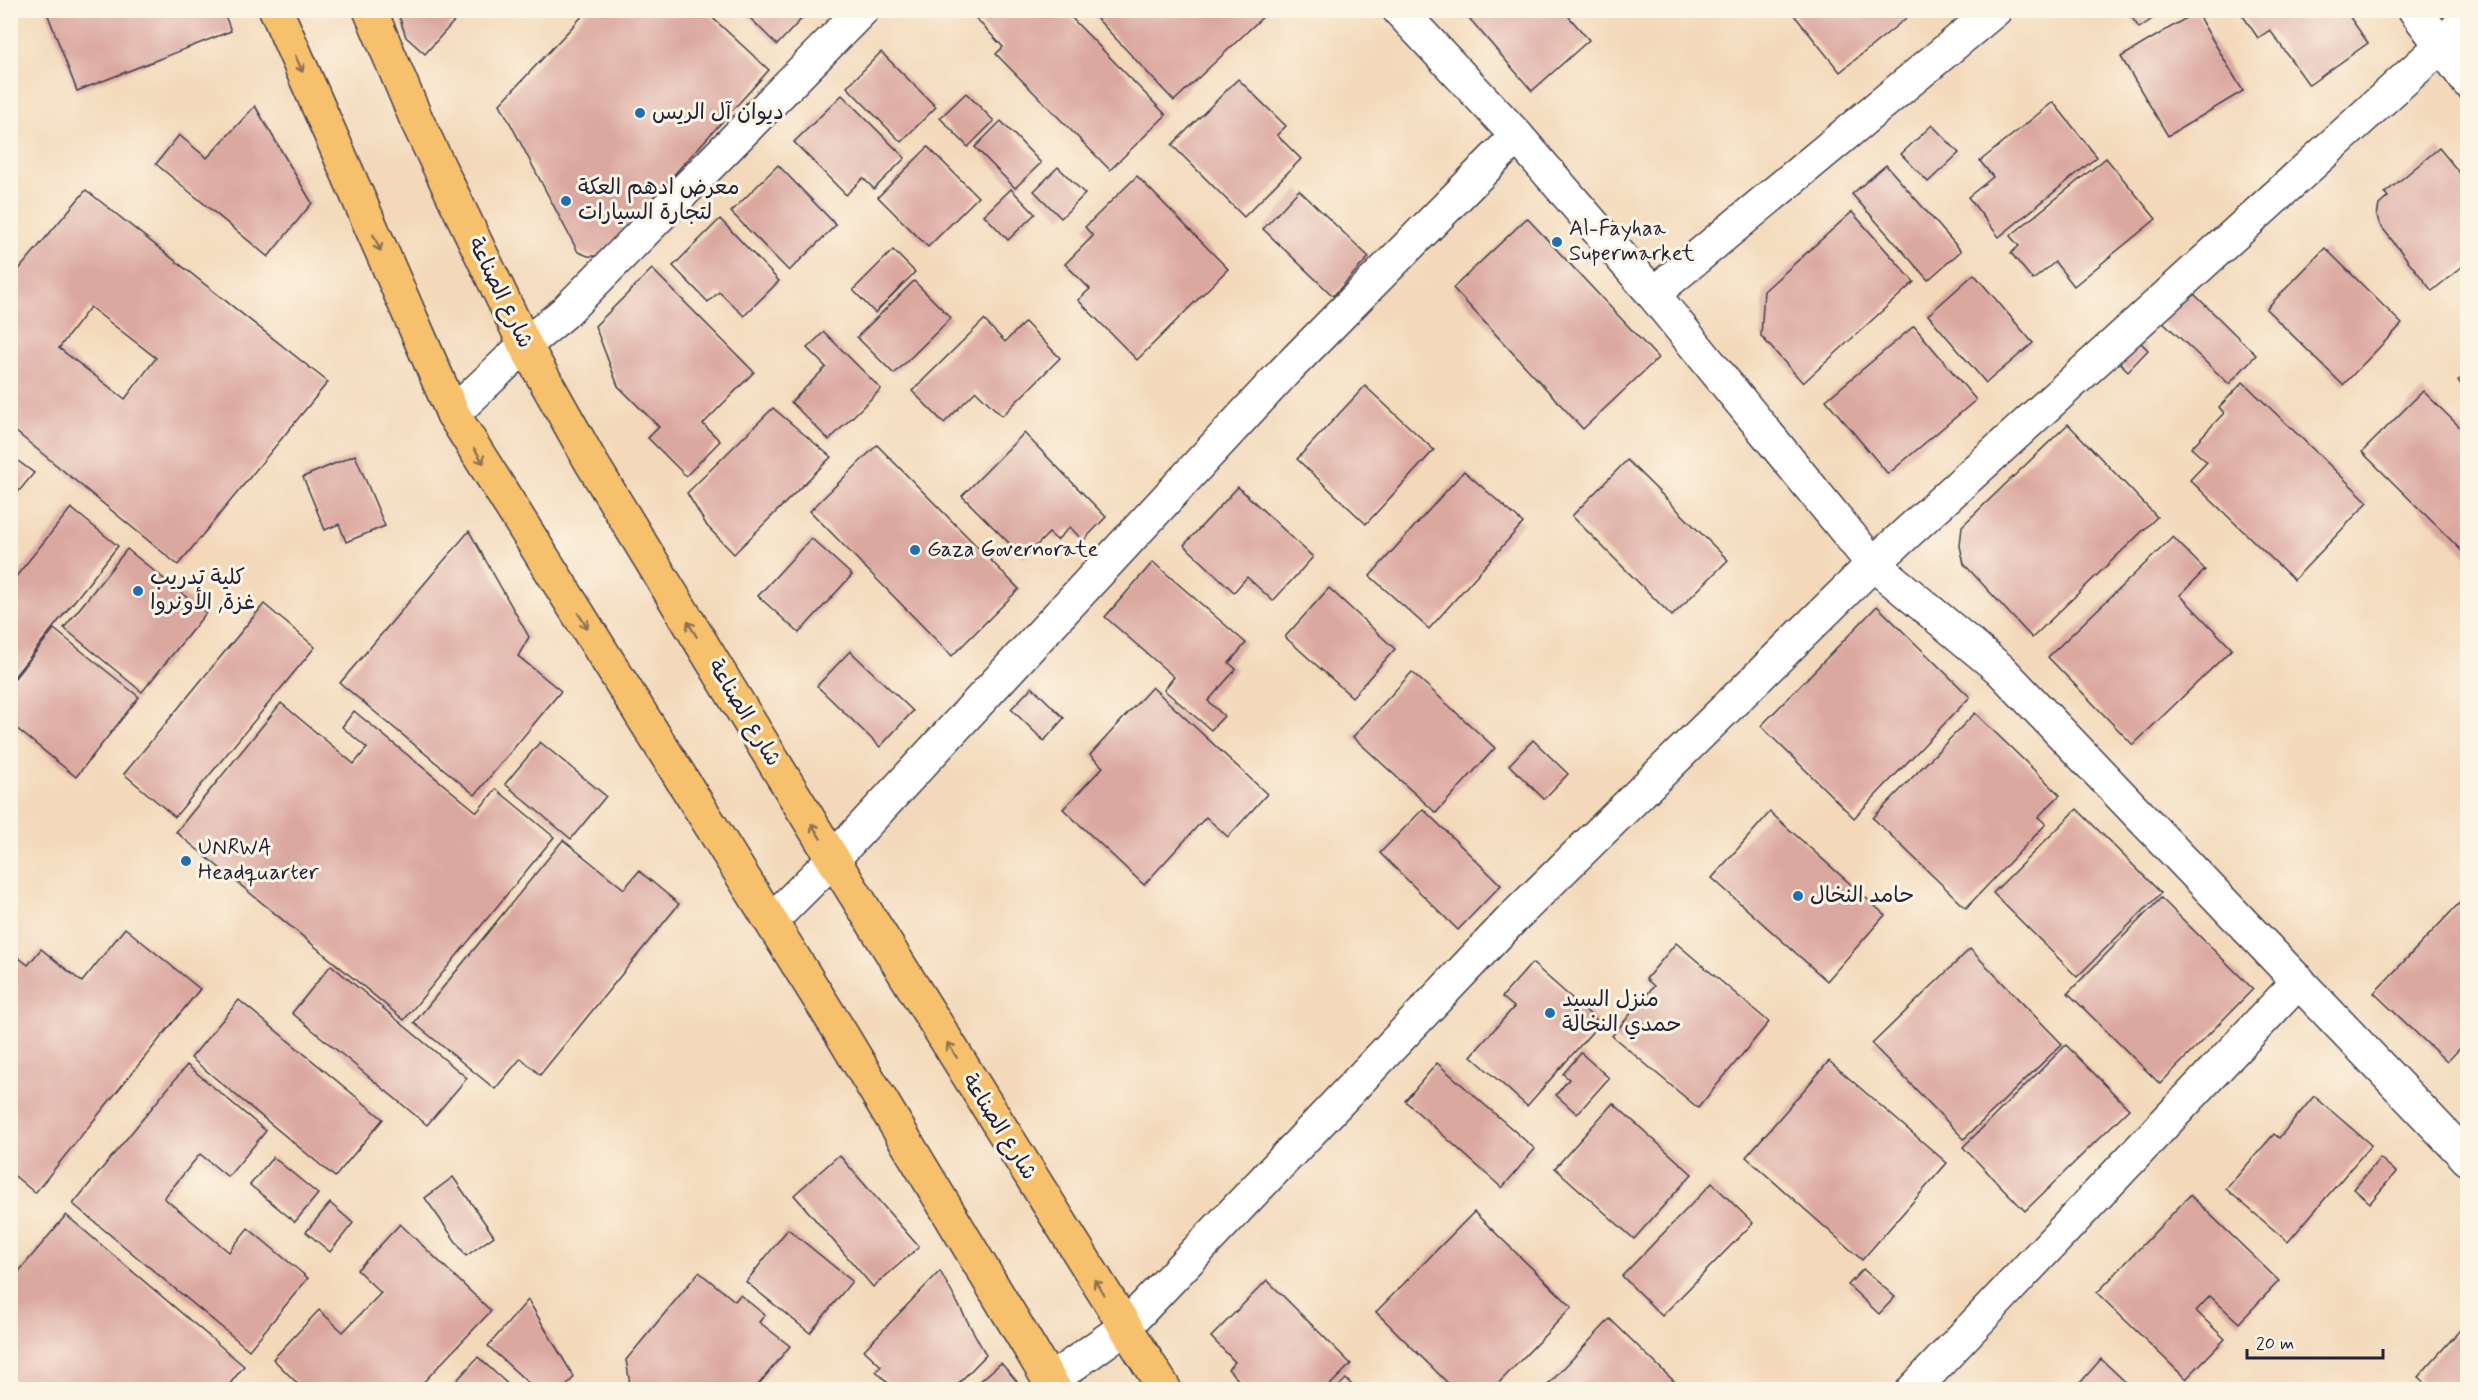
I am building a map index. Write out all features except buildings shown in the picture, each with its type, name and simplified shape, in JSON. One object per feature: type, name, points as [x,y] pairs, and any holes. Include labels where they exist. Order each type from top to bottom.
[{"type":"main road","points":[[276,10],[453,414],[842,1035],[1052,1385]]},
{"type":"main road","name":"شارع الصناعة","points":[[370,10],[417,121],[525,345],[591,462],[833,859],[1124,1328],[1165,1389]]},
{"type":"street","points":[[453,414],[525,345],[564,313],[862,10]]},
{"type":"street","points":[[1399,10],[1517,136],[1653,294],[1873,564],[2000,669],[2468,1159]]},
{"type":"street","points":[[1653,294],[1995,10]]},
{"type":"street","points":[[2415,10],[2468,82]]},
{"type":"street","points":[[1052,1385],[1124,1328],[1514,918],[1873,564],[2440,46],[2468,17]]},
{"type":"street","points":[[771,921],[833,859],[1284,372],[1517,136]]},
{"type":"street","points":[[1913,1389],[2299,981]]},
{"type":"place","name":"ديوان آل الريس","points":[[640,113]]},
{"type":"place","name":"معرض ادهم العكة لتجارة السيارات","points":[[566,201]]},
{"type":"place","name":"Al-Fayhaa Supermarket","points":[[1557,242]]},
{"type":"place","name":"Gaza Governorate","points":[[915,550]]},
{"type":"place","name":"كلية تدريب غزة, الأونروا","points":[[138,591]]},
{"type":"place","name":"UNRWA Headquarter","points":[[186,861]]},
{"type":"place","name":"حامد النخال","points":[[1798,896]]},
{"type":"place","name":"منزل السيد حمدي النخالة","points":[[1550,1013]]}]
